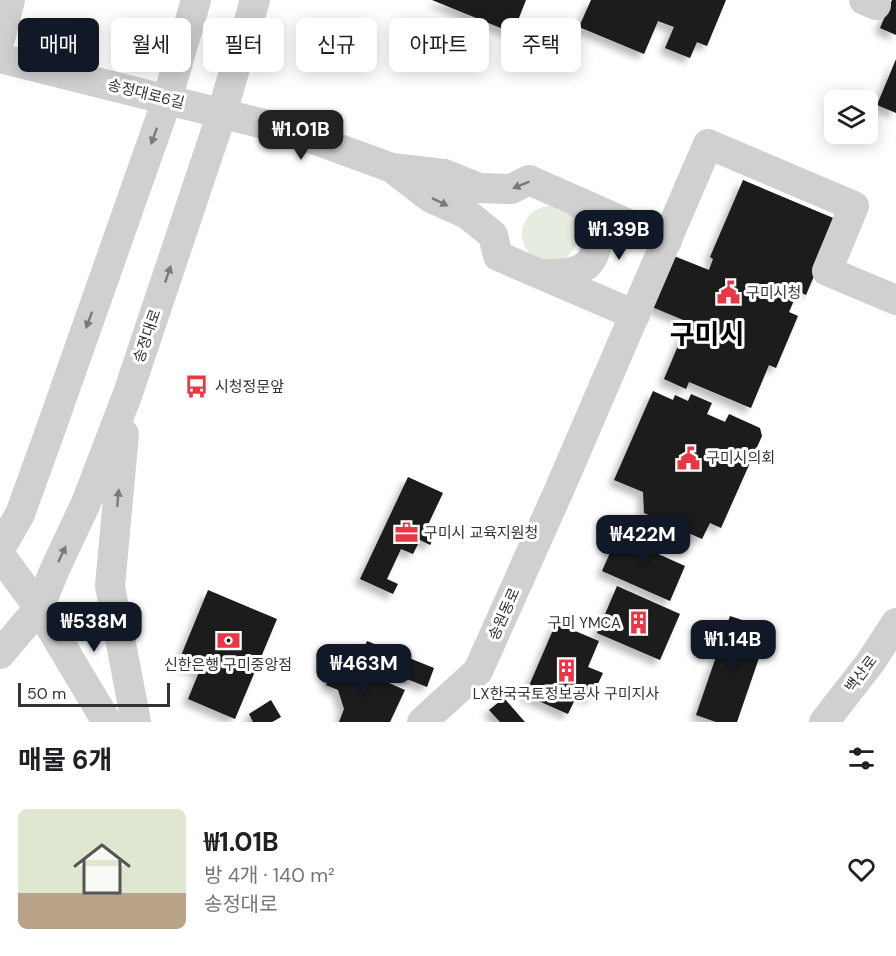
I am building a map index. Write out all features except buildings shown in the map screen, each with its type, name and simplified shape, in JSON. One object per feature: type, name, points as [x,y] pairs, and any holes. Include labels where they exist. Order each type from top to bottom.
[{"type":"street","points":[[0,39],[10,0]]},
{"type":"street","points":[[0,549],[20,514],[167,100],[196,0]]},
{"type":"street","name":"송정대로","points":[[0,654],[39,608],[86,503],[128,393],[222,113],[255,0]]},
{"type":"street","name":"송정대로6길","points":[[0,58],[288,130],[392,168]]},
{"type":"street","name":"송원동로","points":[[422,722],[478,671],[560,488],[708,144],[854,206],[826,271],[896,300]]},
{"type":"street","points":[[392,168],[444,174],[479,188],[511,189],[529,180],[667,241]]},
{"type":"street","points":[[392,168],[431,198],[467,214],[493,235],[498,256],[635,315]]},
{"type":"street","points":[[542,274],[572,273],[588,265],[596,255],[599,224],[594,216],[575,200]]},
{"type":"street","points":[[128,393],[110,586],[136,722]]},
{"type":"street","points":[[0,555],[39,608],[107,722]]},
{"type":"street","name":"백산로","points":[[824,722],[875,655],[896,623]]},
{"type":"shaded area","points":[[550,206],[565,211],[573,219],[578,234],[573,249],[565,257],[550,262],[535,257],[527,249],[522,234],[527,219],[535,211]]},
{"type":"place","name":"구미시청","points":[[728,293]]},
{"type":"place","name":"시청정문앞","points":[[197,387]]},
{"type":"place","name":"구미시의회","points":[[688,458]]},
{"type":"place","name":"구미시 교육지원청","points":[[406,533]]},
{"type":"place","name":"구미 YMCA","points":[[639,623]]},
{"type":"place","name":"신한은행 구미중앙점","points":[[228,641]]},
{"type":"place","name":"LX한국국토정보공사 구미지사","points":[[566,670]]},
{"type":"district","name":"구미시","points":[[707,335]]}]
